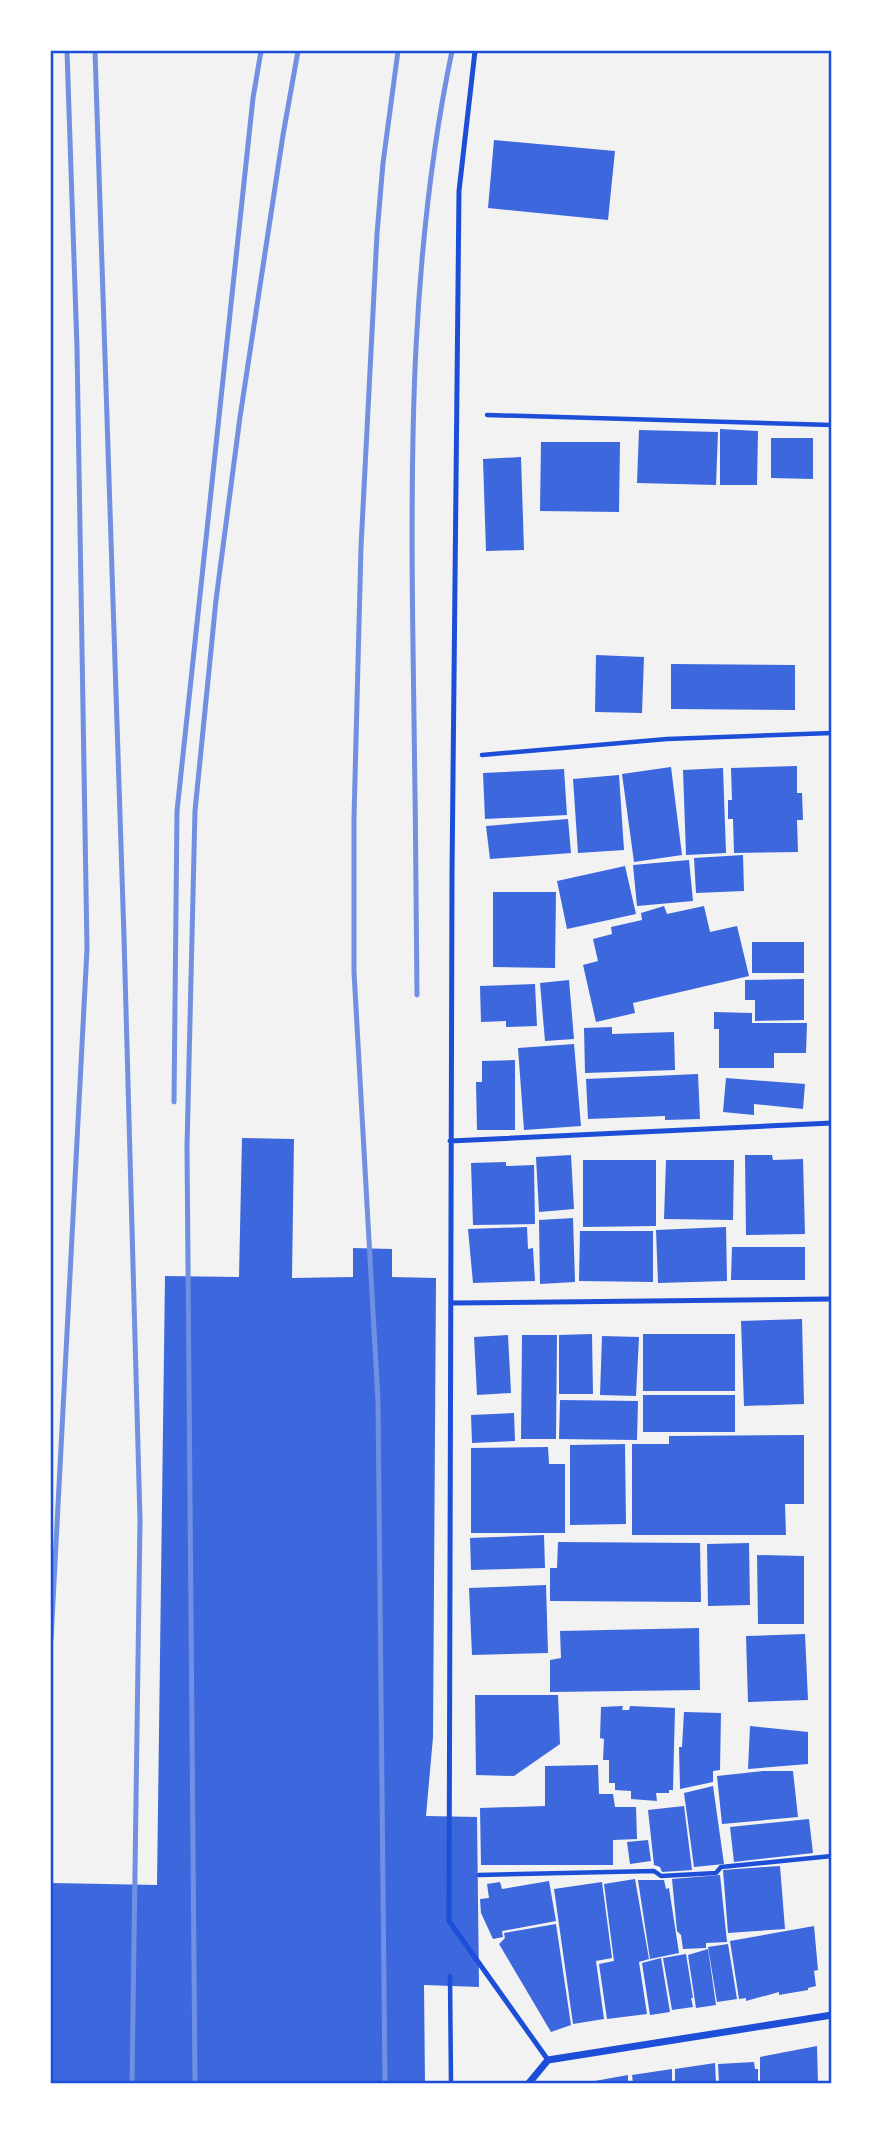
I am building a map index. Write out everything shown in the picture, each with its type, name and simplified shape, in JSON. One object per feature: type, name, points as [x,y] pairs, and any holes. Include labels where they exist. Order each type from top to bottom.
[{"type":"street","points":[[529,2083],[548,2060],[832,2015]]},
{"type":"lane","points":[[475,51],[459,191],[450,1141],[449,1921],[548,2060]]},
{"type":"lane","points":[[450,1141],[832,1123]]},
{"type":"lane","points":[[451,1303],[832,1299]]},
{"type":"path","points":[[458,414],[832,425]]},
{"type":"path","points":[[454,758],[667,739],[832,733]]},
{"type":"path","points":[[450,1876],[654,1871],[662,1876],[716,1873],[721,1867],[832,1856]]},
{"type":"path","points":[[450,1975],[451,2083]]},
{"type":"building","points":[[494,140],[615,151],[608,220],[488,208]]},
{"type":"building","points":[[720,429],[758,431],[757,485],[720,485]]},
{"type":"building","points":[[639,430],[718,432],[716,485],[637,483]]},
{"type":"building","points":[[771,438],[813,438],[813,479],[771,478]]},
{"type":"building","points":[[541,442],[620,442],[619,512],[540,511]]},
{"type":"building","points":[[521,457],[524,550],[486,551],[483,459]]},
{"type":"building","points":[[596,655],[644,657],[642,713],[595,712]]},
{"type":"building","points":[[671,664],[795,665],[795,710],[671,709]]},
{"type":"building","points":[[797,766],[797,793],[802,793],[803,820],[797,820],[798,852],[734,853],[733,819],[728,819],[728,800],[732,800],[731,768]]},
{"type":"building","points":[[671,767],[682,855],[634,862],[622,774]]},
{"type":"building","points":[[723,768],[726,853],[686,855],[683,770]]},
{"type":"building","points":[[564,769],[567,815],[485,819],[483,773]]},
{"type":"building","points":[[619,775],[624,850],[578,853],[573,779]]},
{"type":"building","points":[[568,819],[571,853],[490,859],[486,826]]},
{"type":"building","points":[[743,855],[744,891],[696,893],[694,858]]},
{"type":"building","points":[[689,860],[693,901],[637,906],[633,865]]},
{"type":"building","points":[[625,866],[636,914],[567,929],[557,881]]},
{"type":"building","points":[[493,892],[556,892],[555,968],[493,967]]},
{"type":"building","points":[[664,906],[667,914],[704,906],[710,932],[737,926],[749,976],[633,1003],[635,1013],[596,1022],[583,965],[598,961],[593,939],[612,934],[611,927],[642,920],[641,913]]},
{"type":"building","points":[[752,942],[804,942],[804,973],[752,973]]},
{"type":"building","points":[[804,979],[804,1020],[755,1021],[755,1000],[745,1000],[745,980]]},
{"type":"building","points":[[569,980],[574,1039],[545,1041],[540,983]]},
{"type":"building","points":[[535,984],[537,1026],[506,1027],[506,1021],[481,1022],[480,986]]},
{"type":"building","points":[[714,1012],[752,1013],[752,1023],[807,1023],[806,1053],[774,1053],[774,1068],[719,1068],[719,1029],[714,1029]]},
{"type":"building","points":[[612,1027],[612,1034],[674,1032],[675,1070],[585,1073],[584,1028]]},
{"type":"building","points":[[574,1044],[581,1126],[524,1130],[518,1048]]},
{"type":"building","points":[[515,1060],[515,1130],[477,1130],[476,1082],[482,1082],[482,1061]]},
{"type":"building","points":[[698,1074],[700,1119],[665,1120],[665,1116],[588,1119],[586,1079]]},
{"type":"building","points":[[726,1078],[805,1084],[803,1109],[754,1104],[754,1115],[723,1112]]},
{"type":"building","points":[[242,1138],[294,1139],[292,1278],[353,1277],[353,1248],[392,1249],[392,1277],[436,1278],[433,1737],[426,1816],[477,1817],[479,1987],[424,1985],[425,2083],[51,2083],[51,1883],[157,1885],[165,1276],[239,1277]]},
{"type":"building","points":[[571,1155],[574,1209],[539,1212],[536,1157]]},
{"type":"building","points":[[745,1155],[772,1155],[773,1160],[803,1159],[805,1234],[746,1235]]},
{"type":"building","points":[[583,1160],[656,1160],[656,1226],[583,1227]]},
{"type":"building","points":[[666,1160],[734,1160],[733,1220],[664,1219]]},
{"type":"building","points":[[506,1162],[506,1166],[534,1165],[535,1224],[473,1225],[471,1163]]},
{"type":"building","points":[[573,1218],[575,1282],[540,1284],[539,1220]]},
{"type":"building","points":[[527,1227],[528,1249],[533,1248],[535,1281],[473,1283],[468,1229]]},
{"type":"building","points":[[726,1227],[727,1281],[658,1283],[656,1230]]},
{"type":"building","points":[[580,1231],[653,1231],[653,1282],[579,1281]]},
{"type":"building","points":[[732,1247],[805,1247],[805,1280],[731,1280]]},
{"type":"building","points":[[802,1319],[804,1404],[744,1406],[741,1321]]},
{"type":"building","points":[[592,1334],[593,1394],[559,1394],[559,1335]]},
{"type":"building","points":[[643,1334],[735,1334],[735,1391],[643,1391]]},
{"type":"building","points":[[508,1335],[511,1393],[477,1395],[474,1337]]},
{"type":"building","points":[[522,1335],[557,1335],[556,1439],[521,1439]]},
{"type":"building","points":[[602,1336],[639,1337],[636,1396],[600,1395]]},
{"type":"building","points":[[643,1395],[735,1395],[735,1432],[643,1432]]},
{"type":"building","points":[[560,1400],[638,1401],[637,1440],[559,1439]]},
{"type":"building","points":[[514,1413],[515,1441],[472,1443],[471,1415]]},
{"type":"building","points":[[804,1435],[804,1504],[785,1504],[786,1535],[632,1535],[632,1444],[669,1444],[669,1436]]},
{"type":"building","points":[[625,1444],[626,1524],[570,1525],[570,1445]]},
{"type":"building","points":[[548,1447],[549,1464],[565,1464],[565,1533],[471,1533],[471,1448]]},
{"type":"building","points":[[544,1535],[545,1568],[471,1570],[470,1538]]},
{"type":"building","points":[[558,1542],[700,1543],[701,1602],[550,1601],[550,1568],[557,1568]]},
{"type":"building","points":[[749,1543],[750,1605],[708,1606],[707,1544]]},
{"type":"building","points":[[757,1555],[804,1556],[804,1624],[758,1624]]},
{"type":"building","points":[[546,1585],[548,1653],[472,1655],[469,1588]]},
{"type":"building","points":[[699,1628],[700,1690],[550,1692],[550,1660],[561,1658],[560,1631]]},
{"type":"building","points":[[805,1634],[808,1700],[748,1702],[746,1636]]},
{"type":"building","points":[[475,1695],[558,1695],[560,1744],[514,1776],[476,1775]]},
{"type":"building","points":[[623,1706],[622,1710],[629,1710],[630,1706],[675,1708],[673,1790],[669,1790],[669,1793],[656,1793],[657,1801],[631,1799],[631,1791],[615,1790],[615,1783],[609,1783],[609,1760],[603,1760],[604,1739],[600,1738],[601,1707]]},
{"type":"building","points":[[684,1712],[721,1713],[720,1770],[713,1771],[713,1782],[680,1789],[679,1747],[682,1747]]},
{"type":"building","points":[[750,1726],[808,1732],[808,1764],[748,1769]]},
{"type":"building","points":[[598,1765],[599,1794],[613,1794],[615,1807],[636,1807],[637,1839],[613,1840],[613,1865],[481,1865],[480,1808],[545,1806],[545,1766]]},
{"type":"building","points":[[793,1771],[798,1817],[722,1824],[717,1776]]},
{"type":"building","points":[[713,1786],[724,1864],[694,1867],[684,1793]]},
{"type":"building","points":[[684,1806],[692,1870],[662,1872],[660,1867],[654,1865],[648,1810]]},
{"type":"building","points":[[809,1819],[813,1853],[734,1862],[730,1827]]},
{"type":"building","points":[[648,1840],[651,1861],[630,1864],[627,1842]]},
{"type":"building","points":[[780,1866],[785,1929],[728,1933],[723,1870]]},
{"type":"building","points":[[720,1875],[727,1942],[706,1943],[706,1948],[683,1949],[681,1935],[677,1931],[672,1879]]},
{"type":"building","points":[[635,1879],[649,1959],[639,1962],[647,2014],[607,2019],[599,1964],[614,1961],[604,1884]]},
{"type":"building","points":[[638,1880],[664,1880],[666,1889],[669,1888],[679,1953],[650,1959]]},
{"type":"building","points":[[549,1881],[556,1921],[502,1931],[503,1937],[493,1939],[481,1913],[480,1899],[489,1898],[487,1884],[500,1882],[502,1889]]},
{"type":"building","points":[[602,1882],[612,1958],[596,1961],[604,2019],[573,2024],[554,1889]]},
{"type":"building","points":[[556,1924],[571,2025],[551,2032],[499,1944],[505,1938],[504,1933]]},
{"type":"building","points":[[814,1926],[818,1970],[814,1971],[816,1986],[808,1990],[779,1995],[779,1992],[746,2001],[746,1998],[739,1999],[730,1941]]},
{"type":"building","points":[[728,1944],[737,1999],[717,2002],[708,1947]]},
{"type":"building","points":[[708,1949],[716,2005],[696,2008],[688,1955]]},
{"type":"building","points":[[686,1954],[693,2007],[672,2010],[663,1958]]},
{"type":"building","points":[[661,1958],[670,2012],[650,2015],[642,1963]]},
{"type":"building","points":[[817,2046],[818,2083],[760,2083],[760,2057]]},
{"type":"building","points":[[754,2062],[755,2069],[758,2069],[758,2083],[719,2083],[718,2064]]},
{"type":"building","points":[[715,2063],[716,2083],[675,2083],[675,2069]]},
{"type":"building","points":[[672,2069],[672,2083],[633,2083],[632,2075]]},
{"type":"building","points":[[628,2075],[628,2083],[589,2083],[589,2082]]},
{"type":"railway","points":[[51,1640],[87,949],[77,348],[67,51]]},
{"type":"railway","points":[[95,51],[140,1520],[132,2083]]},
{"type":"railway","points":[[174,1102],[177,811],[253,98],[261,51]]},
{"type":"railway","points":[[195,2083],[187,1147],[195,811],[216,600],[240,417],[298,51]]},
{"type":"railway","points":[[385,2083],[378,1401],[354,972],[354,818],[361,547],[377,234],[383,163],[398,51]]},
{"type":"railway","points":[[417,995],[413,422],[428,199],[452,51]]}]
